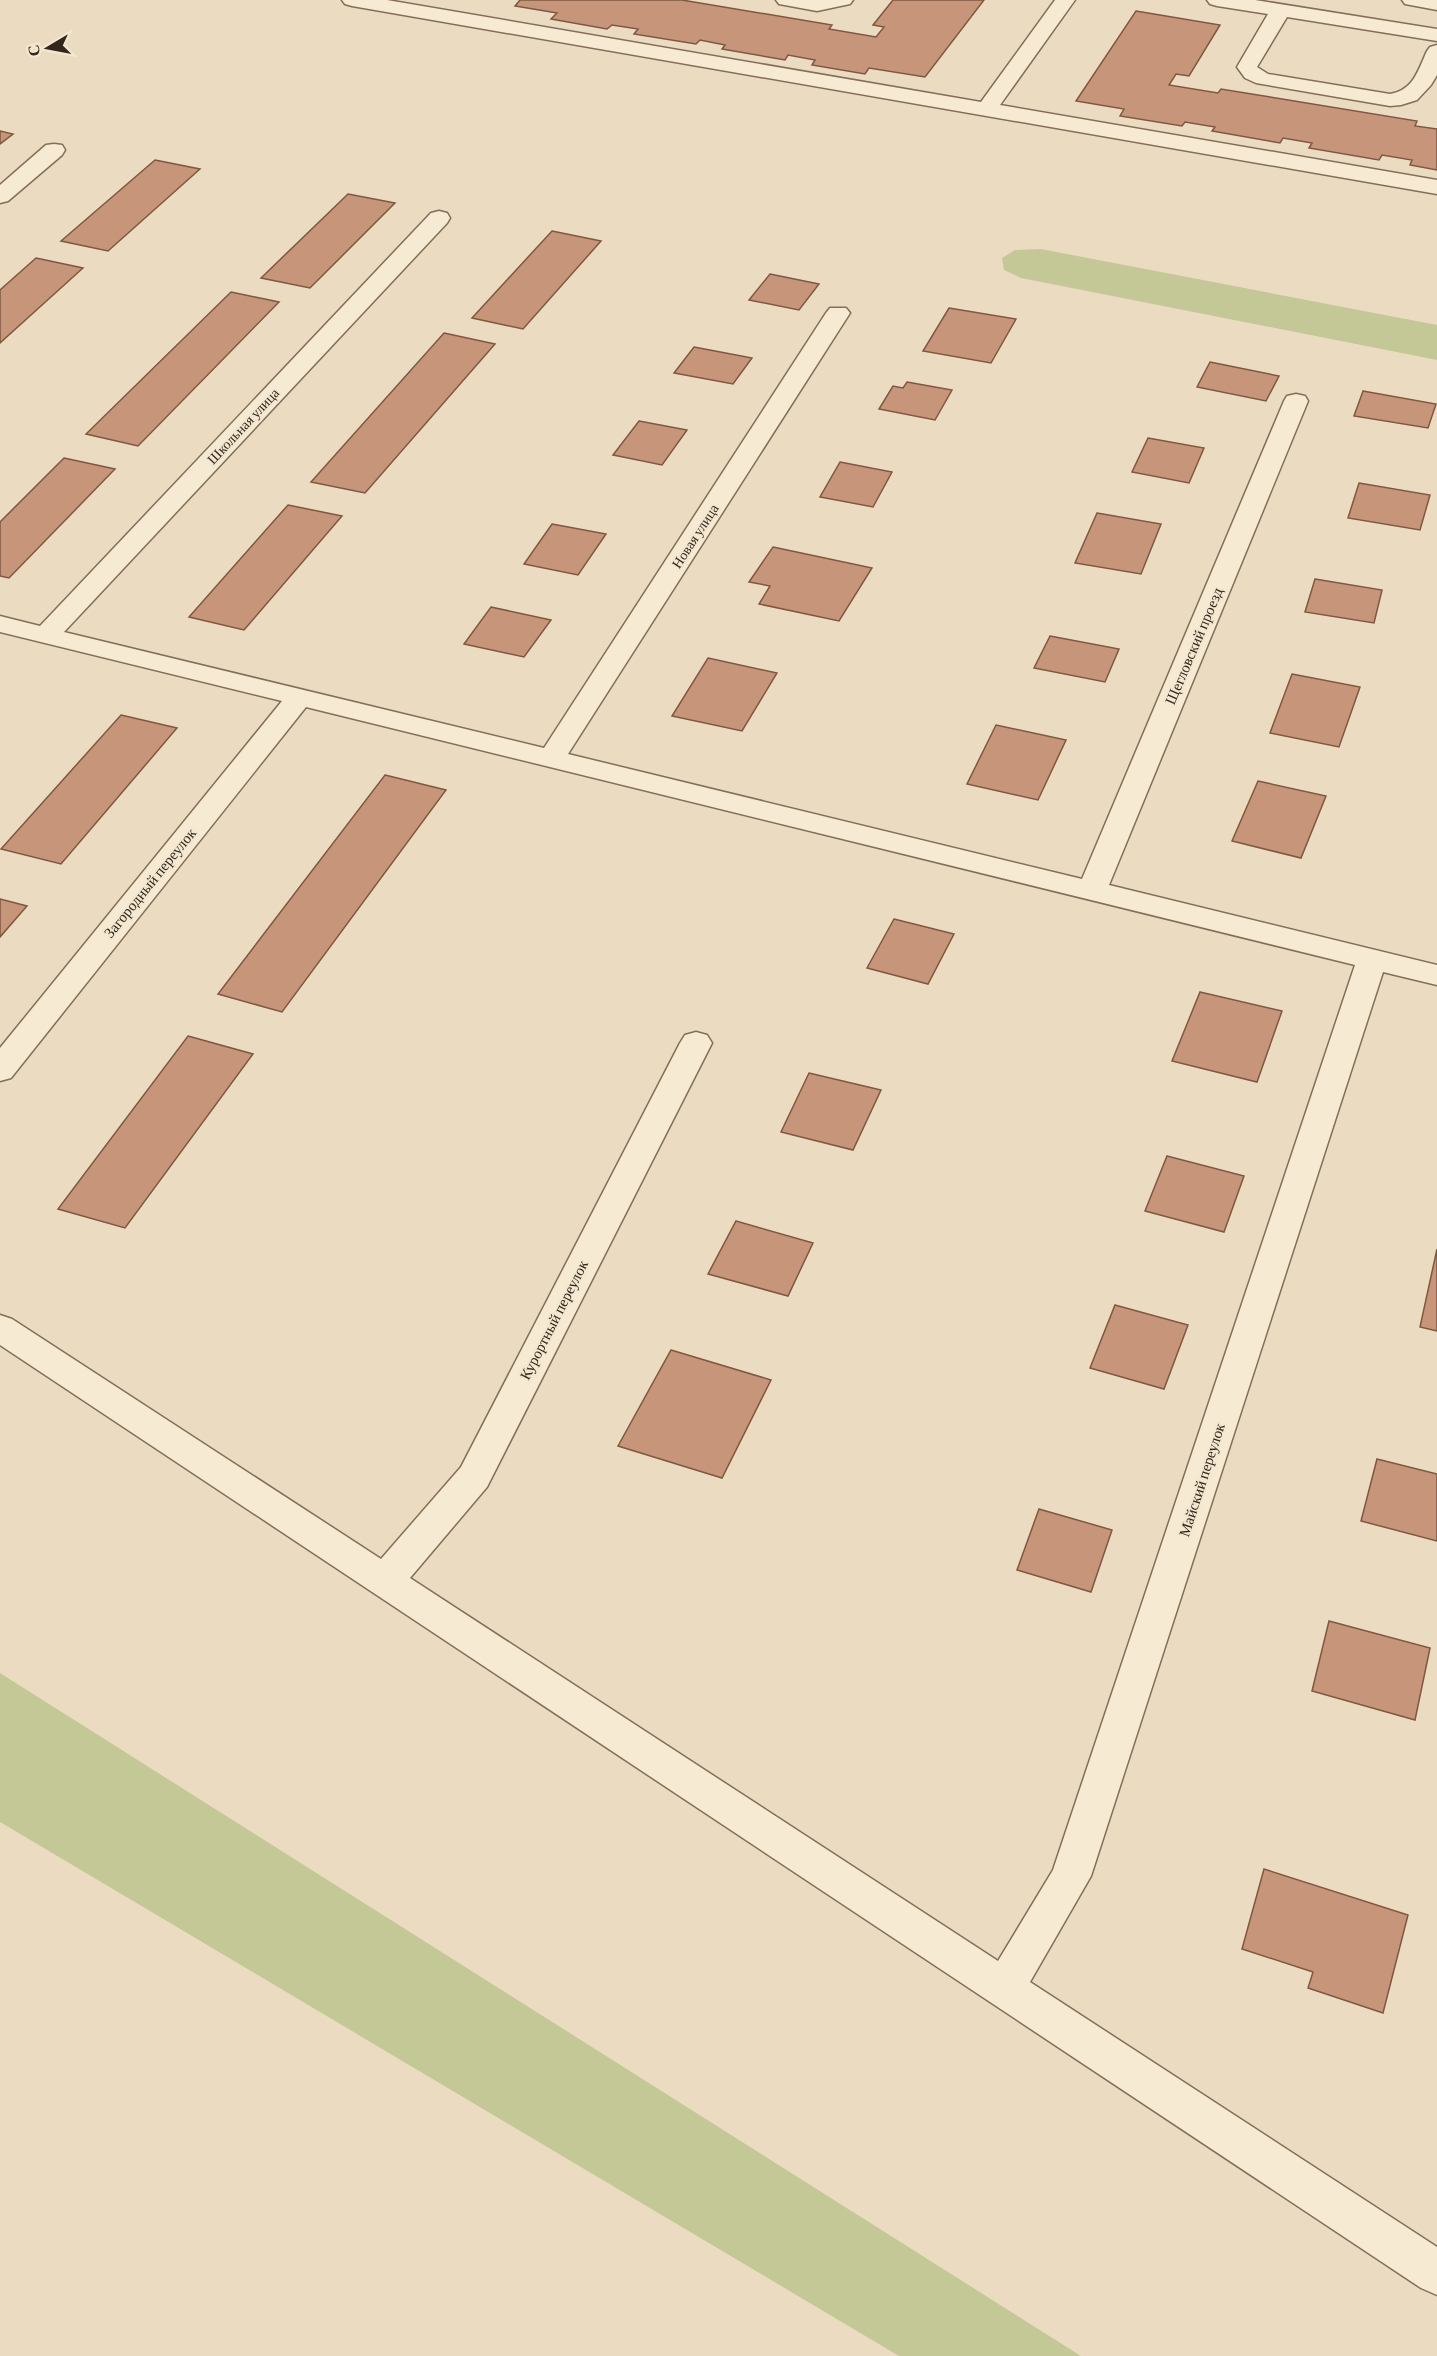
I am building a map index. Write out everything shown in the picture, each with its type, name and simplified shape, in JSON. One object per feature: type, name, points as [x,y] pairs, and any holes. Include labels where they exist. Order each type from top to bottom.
[{"type":"street","points":[[351,0],[426,6],[986,110],[1437,187]]},
{"type":"street","points":[[786,0],[817,5],[843,0]]},
{"type":"street","points":[[986,110],[1065,0]]},
{"type":"street","points":[[1217,0],[1437,35]]},
{"type":"street","points":[[1412,0],[1437,4]]},
{"type":"street","points":[[1281,10],[1247,67],[1252,74],[1263,79],[1390,100],[1405,99],[1415,94],[1437,51]]},
{"type":"street","points":[[0,196],[54,150]]},
{"type":"street","name":"Школьная улица","points":[[47,634],[439,218]]},
{"type":"street","name":"Новая улица","points":[[551,759],[838,313]]},
{"type":"street","name":"Щегловский проезд","points":[[1092,891],[1296,401]]},
{"type":"street","points":[[0,624],[1437,975]]},
{"type":"street","name":"Загородный переулок","points":[[0,1070],[300,697]]},
{"type":"street","name":"Майский переулок","points":[[1004,1988],[1071,1876],[1372,959]]},
{"type":"street","name":"Курортный переулок","points":[[385,1581],[474,1477],[696,1043]]},
{"type":"street","points":[[0,1328],[1437,2273]]},
{"type":"green space","points":[[1041,249],[1437,325],[1437,360],[1021,278],[1004,270],[1002,258],[1015,250]]},
{"type":"green space","points":[[0,1673],[1081,2356],[899,2356],[0,1822]]},
{"type":"building","points":[[520,0],[682,0],[832,25],[829,29],[876,37],[884,27],[873,25],[893,0],[984,0],[925,77],[869,68],[865,74],[812,65],[815,60],[788,55],[785,60],[722,49],[725,45],[700,40],[696,44],[634,34],[638,29],[612,25],[607,29],[551,19],[557,13],[515,6]]},
{"type":"building","points":[[1136,11],[1220,25],[1189,76],[1176,74],[1169,85],[1218,93],[1221,89],[1417,121],[1415,126],[1437,129],[1437,170],[1410,165],[1412,160],[1382,155],[1379,160],[1309,148],[1312,143],[1283,138],[1280,143],[1212,131],[1215,127],[1185,122],[1182,126],[1120,116],[1124,109],[1076,101]]},
{"type":"building","points":[[0,131],[13,134],[0,144]]},
{"type":"building","points":[[155,160],[200,169],[108,251],[61,241]]},
{"type":"building","points":[[348,194],[395,203],[310,288],[261,278]]},
{"type":"building","points":[[552,231],[601,241],[523,329],[472,318]]},
{"type":"building","points":[[36,258],[83,268],[0,343],[0,290]]},
{"type":"building","points":[[770,274],[819,284],[799,310],[749,300]]},
{"type":"building","points":[[231,292],[279,302],[138,446],[86,434]]},
{"type":"building","points":[[949,308],[1016,319],[991,363],[923,351]]},
{"type":"building","points":[[444,333],[495,344],[365,493],[311,482]]},
{"type":"building","points":[[694,347],[752,358],[733,384],[674,373]]},
{"type":"building","points":[[1210,362],[1279,376],[1266,401],[1197,387]]},
{"type":"building","points":[[907,382],[952,390],[935,420],[879,409],[893,386],[903,388]]},
{"type":"building","points":[[1363,391],[1436,404],[1428,428],[1354,416]]},
{"type":"building","points":[[639,421],[687,430],[662,465],[613,455]]},
{"type":"building","points":[[1148,438],[1204,448],[1189,483],[1132,472]]},
{"type":"building","points":[[64,458],[115,469],[9,578],[0,576],[0,522]]},
{"type":"building","points":[[840,462],[892,472],[873,507],[820,497]]},
{"type":"building","points":[[1359,483],[1430,495],[1420,530],[1348,518]]},
{"type":"building","points":[[288,505],[342,516],[244,630],[189,617]]},
{"type":"building","points":[[1097,513],[1161,524],[1141,574],[1075,563]]},
{"type":"building","points":[[552,524],[606,534],[578,575],[524,564]]},
{"type":"building","points":[[773,547],[872,568],[839,621],[759,604],[770,586],[749,582]]},
{"type":"building","points":[[1315,579],[1382,590],[1374,623],[1305,612]]},
{"type":"building","points":[[491,607],[551,620],[524,657],[464,644]]},
{"type":"building","points":[[1050,636],[1119,649],[1105,682],[1034,668]]},
{"type":"building","points":[[708,658],[777,673],[742,731],[672,716]]},
{"type":"building","points":[[1292,674],[1360,687],[1339,747],[1270,733]]},
{"type":"building","points":[[121,715],[177,728],[61,864],[1,849]]},
{"type":"building","points":[[996,725],[1066,740],[1038,800],[967,784]]},
{"type":"building","points":[[385,775],[446,790],[282,1012],[218,994]]},
{"type":"building","points":[[1258,781],[1326,796],[1301,858],[1232,841]]},
{"type":"building","points":[[0,899],[27,906],[0,937]]},
{"type":"building","points":[[894,919],[954,934],[928,984],[867,968]]},
{"type":"building","points":[[1200,992],[1282,1011],[1257,1082],[1172,1061]]},
{"type":"building","points":[[188,1036],[253,1054],[125,1228],[58,1209]]},
{"type":"building","points":[[809,1073],[881,1090],[853,1150],[781,1132]]},
{"type":"building","points":[[1167,1156],[1244,1176],[1224,1232],[1145,1211]]},
{"type":"building","points":[[736,1221],[813,1243],[788,1296],[708,1274]]},
{"type":"building","points":[[1437,1249],[1437,1331],[1420,1327]]},
{"type":"building","points":[[1115,1305],[1188,1325],[1164,1389],[1090,1368]]},
{"type":"building","points":[[671,1350],[771,1380],[722,1478],[618,1446]]},
{"type":"building","points":[[1377,1459],[1437,1474],[1437,1541],[1361,1521]]},
{"type":"building","points":[[1039,1509],[1112,1530],[1091,1592],[1017,1570]]},
{"type":"building","points":[[1329,1621],[1430,1648],[1415,1720],[1312,1691]]},
{"type":"building","points":[[1264,1869],[1408,1915],[1383,2013],[1308,1988],[1313,1972],[1242,1949]]}]
